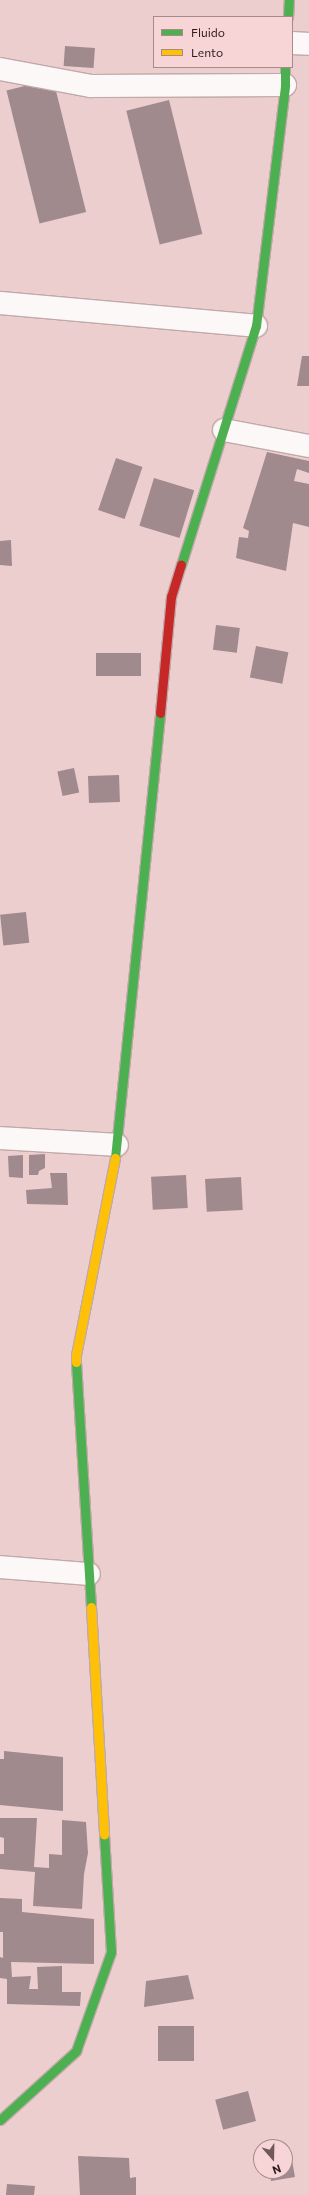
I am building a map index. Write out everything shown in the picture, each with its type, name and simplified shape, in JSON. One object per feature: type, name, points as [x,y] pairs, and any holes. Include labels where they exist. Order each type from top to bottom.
[{"type":"main road","points":[[288,16],[290,0]]},
{"type":"main road","points":[[0,2120],[76,2051],[112,1952],[76,1355],[117,1145],[171,597],[256,326],[285,76]]},
{"type":"street","points":[[293,43],[309,44]]},
{"type":"street","points":[[0,68],[91,86],[285,76]]},
{"type":"street","points":[[0,303],[256,326]]},
{"type":"street","points":[[224,430],[309,446]]},
{"type":"street","points":[[0,1138],[117,1145]]},
{"type":"street","points":[[0,1567],[89,1574]]},
{"type":"building","points":[[65,46],[95,48],[94,68],[64,66]]},
{"type":"building","points":[[53,79],[86,212],[40,224],[6,91]]},
{"type":"building","points":[[169,100],[202,234],[160,245],[126,111]]},
{"type":"building","points":[[302,356],[309,356],[309,386],[297,386]]},
{"type":"building","points":[[267,452],[309,461],[309,473],[297,469],[294,481],[309,484],[309,527],[293,523],[286,571],[236,558],[239,537],[248,538],[249,531],[243,528]]},
{"type":"building","points":[[116,458],[142,467],[125,519],[98,510]]},
{"type":"building","points":[[154,478],[194,490],[180,538],[139,526]]},
{"type":"building","points":[[11,540],[12,566],[0,565],[0,541]]},
{"type":"building","points":[[216,625],[240,628],[237,653],[213,650]]},
{"type":"building","points":[[256,646],[288,652],[282,684],[250,677]]},
{"type":"building","points":[[96,653],[141,653],[141,676],[96,676]]},
{"type":"building","points":[[74,768],[79,792],[63,796],[57,772]]},
{"type":"building","points":[[119,775],[120,802],[89,803],[88,776]]},
{"type":"building","points":[[26,912],[29,943],[3,946],[0,915]]},
{"type":"building","points":[[45,1154],[45,1168],[39,1171],[38,1175],[29,1175],[29,1155]]},
{"type":"building","points":[[23,1155],[23,1178],[9,1177],[8,1156]]},
{"type":"building","points":[[50,1173],[67,1173],[68,1205],[27,1204],[26,1190],[52,1188]]},
{"type":"building","points":[[186,1175],[188,1208],[153,1210],[151,1177]]},
{"type":"building","points":[[241,1177],[243,1210],[207,1212],[205,1179]]},
{"type":"building","points":[[4,1751],[63,1757],[63,1811],[0,1805],[0,1759],[4,1759]]},
{"type":"building","points":[[0,1818],[37,1818],[34,1867],[49,1868],[49,1854],[62,1855],[62,1820],[86,1822],[88,1853],[84,1874],[82,1909],[33,1906],[35,1872],[0,1869],[0,1854],[4,1854],[4,1838],[0,1837]]},
{"type":"building","points":[[0,1898],[22,1899],[22,1912],[94,1919],[94,1964],[11,1962],[12,1977],[31,1976],[29,1989],[38,1989],[37,1967],[62,1966],[62,1992],[81,1992],[80,2006],[7,2004],[7,1979],[0,1978],[0,1957],[3,1958],[3,1932],[0,1932]]},
{"type":"building","points":[[188,1975],[194,1999],[144,2007],[146,1981]]},
{"type":"building","points":[[158,2026],[194,2026],[194,2061],[158,2061]]},
{"type":"building","points":[[248,2091],[256,2121],[223,2130],[215,2100]]},
{"type":"building","points":[[78,2156],[129,2158],[130,2178],[136,2177],[136,2195],[80,2195]]},
{"type":"building","points":[[293,2166],[295,2177],[293,2177]]},
{"type":"building","points":[[271,2179],[283,2179],[271,2181]]},
{"type":"building","points":[[7,2184],[35,2186],[34,2195],[6,2195]]},
{"type":"traffic: fast","points":[[288,16],[289,0]]},
{"type":"traffic: fast","points":[[181,565],[256,326],[285,85],[285,68]]},
{"type":"traffic: fast","points":[[115,1158],[160,713]]},
{"type":"traffic: fast","points":[[76,1362],[91,1607]]},
{"type":"traffic: fast","points":[[0,2120],[76,2051],[111,1952],[104,1835]]},
{"type":"traffic: slow","points":[[76,1362],[76,1355],[115,1158]]},
{"type":"traffic: slow","points":[[91,1607],[104,1835]]},
{"type":"traffic: jam","points":[[160,713],[171,597],[181,565]]}]
